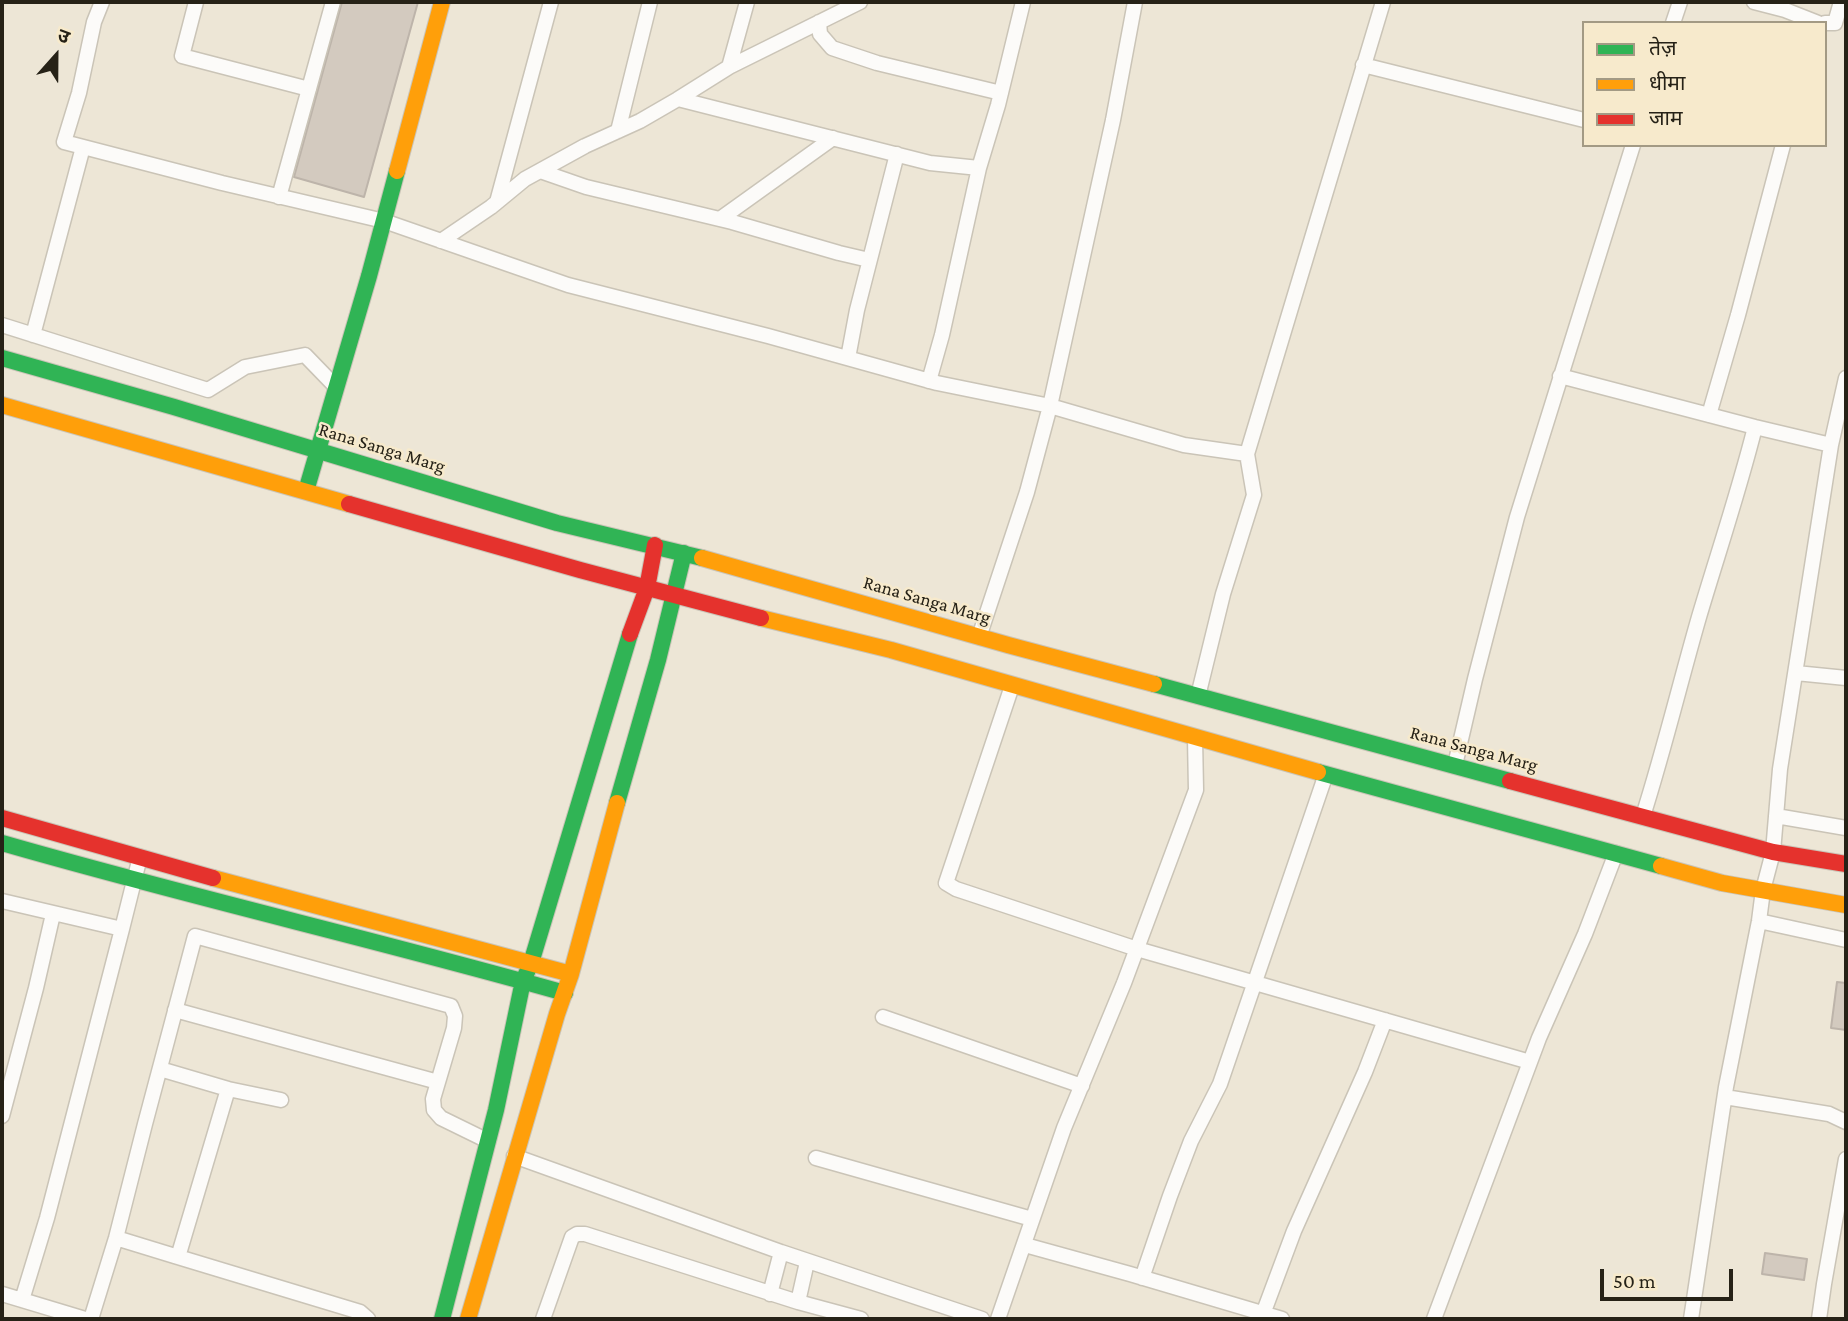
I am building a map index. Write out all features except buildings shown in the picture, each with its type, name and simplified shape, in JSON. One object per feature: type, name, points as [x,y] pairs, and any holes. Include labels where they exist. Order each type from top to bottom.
[{"type":"main road","points":[[306,491],[384,221],[442,2]]},
{"type":"main road","name":"Rana Sanga Marg","points":[[2,358],[557,523],[655,545],[979,637],[1773,852],[1846,864]]},
{"type":"main road","points":[[2,405],[647,588],[891,650],[1195,738],[1721,883],[1846,905]]},
{"type":"main road","points":[[442,1319],[488,1141],[523,981],[531,963],[623,652],[647,588],[655,545]]},
{"type":"main road","points":[[468,1319],[514,1156],[571,974],[673,605],[684,553]]},
{"type":"main road","points":[[2,818],[263,892],[571,974]]},
{"type":"main road","points":[[2,843],[565,993]]},
{"type":"street","points":[[102,2],[94,22],[79,93],[64,142],[384,221],[568,285],[929,381],[1049,406],[1184,444],[1247,454]]},
{"type":"street","points":[[196,2],[182,56],[309,89]]},
{"type":"street","points":[[279,197],[333,2]]},
{"type":"street","points":[[497,202],[551,2]]},
{"type":"street","points":[[618,131],[650,2]]},
{"type":"street","points":[[729,67],[747,2]]},
{"type":"street","points":[[441,241],[525,179],[585,146],[640,121],[729,67],[819,22],[843,6],[860,2]]},
{"type":"street","points":[[929,381],[942,335],[979,168],[1023,2]]},
{"type":"street","points":[[979,637],[1027,492],[1049,406],[1113,120],[1135,2]]},
{"type":"street","points":[[1198,696],[1223,594],[1254,495],[1247,454],[1383,2]]},
{"type":"street","points":[[1674,21],[1680,2]]},
{"type":"street","points":[[1754,2],[1813,21]]},
{"type":"street","points":[[1827,23],[1835,23],[1841,2]]},
{"type":"street","points":[[819,22],[820,34],[832,48],[877,63],[1001,93]]},
{"type":"street","points":[[1363,65],[1582,120]]},
{"type":"street","points":[[678,99],[930,163],[979,168]]},
{"type":"street","points":[[720,219],[833,138]]},
{"type":"street","points":[[33,335],[83,147]]},
{"type":"street","points":[[1455,765],[1517,517],[1632,147]]},
{"type":"street","points":[[1709,415],[1782,147]]},
{"type":"street","points":[[848,358],[869,260],[897,154]]},
{"type":"street","points":[[540,171],[586,187],[720,219],[869,260]]},
{"type":"street","points":[[2,325],[208,390],[245,367],[305,355],[336,387]]},
{"type":"street","points":[[1560,376],[1831,444]]},
{"type":"street","points":[[1691,1319],[1725,1097],[1763,890],[1773,852],[1780,769],[1831,444],[1846,378]]},
{"type":"street","points":[[1643,816],[1755,427]]},
{"type":"street","points":[[1796,673],[1846,678]]},
{"type":"street","points":[[1012,686],[946,883],[956,889],[1137,949],[1530,1062]]},
{"type":"street","points":[[998,1319],[1065,1128],[1137,949],[1196,789],[1195,738]]},
{"type":"street","points":[[1142,1278],[1191,1141],[1220,1084],[1326,774]]},
{"type":"street","points":[[1776,816],[1846,828]]},
{"type":"street","points":[[1434,1319],[1530,1062],[1585,934],[1616,853]]},
{"type":"street","points":[[22,1300],[47,1218],[140,857]]},
{"type":"street","points":[[2,901],[122,929]]},
{"type":"street","points":[[2,1116],[36,988],[52,914]]},
{"type":"street","points":[[1759,922],[1846,940]]},
{"type":"street","points":[[91,1319],[116,1238],[195,936],[451,1006],[455,1016],[454,1028],[433,1098],[434,1110],[441,1118],[488,1141]]},
{"type":"street","points":[[175,1010],[438,1082]]},
{"type":"street","points":[[883,1017],[1082,1086]]},
{"type":"street","points":[[1263,1314],[1294,1230],[1365,1072],[1385,1020]]},
{"type":"street","points":[[160,1069],[228,1089],[281,1100]]},
{"type":"street","points":[[178,1257],[228,1089]]},
{"type":"street","points":[[1725,1097],[1829,1114],[1846,1122]]},
{"type":"street","points":[[514,1156],[807,1262],[982,1319]]},
{"type":"street","points":[[816,1158],[1032,1219]]},
{"type":"street","points":[[1819,1319],[1846,1159]]},
{"type":"street","points":[[543,1319],[572,1237],[577,1234],[585,1234],[771,1294],[861,1319]]},
{"type":"street","points":[[116,1238],[360,1312],[368,1319]]},
{"type":"street","points":[[1025,1245],[1282,1319]]},
{"type":"street","points":[[771,1294],[781,1252]]},
{"type":"street","points":[[798,1302],[807,1262]]},
{"type":"street","points":[[2,1294],[85,1319]]},
{"type":"traffic: fast","points":[[306,491],[397,171]]},
{"type":"traffic: fast","points":[[2,358],[557,523],[702,558]]},
{"type":"traffic: fast","points":[[617,803],[658,660],[684,553]]},
{"type":"traffic: fast","points":[[442,1319],[496,1110],[523,981],[531,963],[630,634]]},
{"type":"traffic: fast","points":[[1154,684],[1510,781]]},
{"type":"traffic: fast","points":[[1318,772],[1661,866]]},
{"type":"traffic: fast","points":[[2,843],[565,993]]},
{"type":"traffic: slow","points":[[397,171],[442,2]]},
{"type":"traffic: slow","points":[[2,405],[349,504]]},
{"type":"traffic: slow","points":[[702,558],[1154,684]]},
{"type":"traffic: slow","points":[[761,618],[891,650],[1318,772]]},
{"type":"traffic: slow","points":[[468,1319],[571,974],[617,803]]},
{"type":"traffic: slow","points":[[1661,866],[1722,883],[1846,905]]},
{"type":"traffic: slow","points":[[213,878],[571,974]]},
{"type":"traffic: jam","points":[[349,504],[761,618]]},
{"type":"traffic: jam","points":[[630,634],[647,588],[655,545]]},
{"type":"traffic: jam","points":[[1510,781],[1773,852],[1846,864]]},
{"type":"traffic: jam","points":[[2,818],[213,878]]}]
